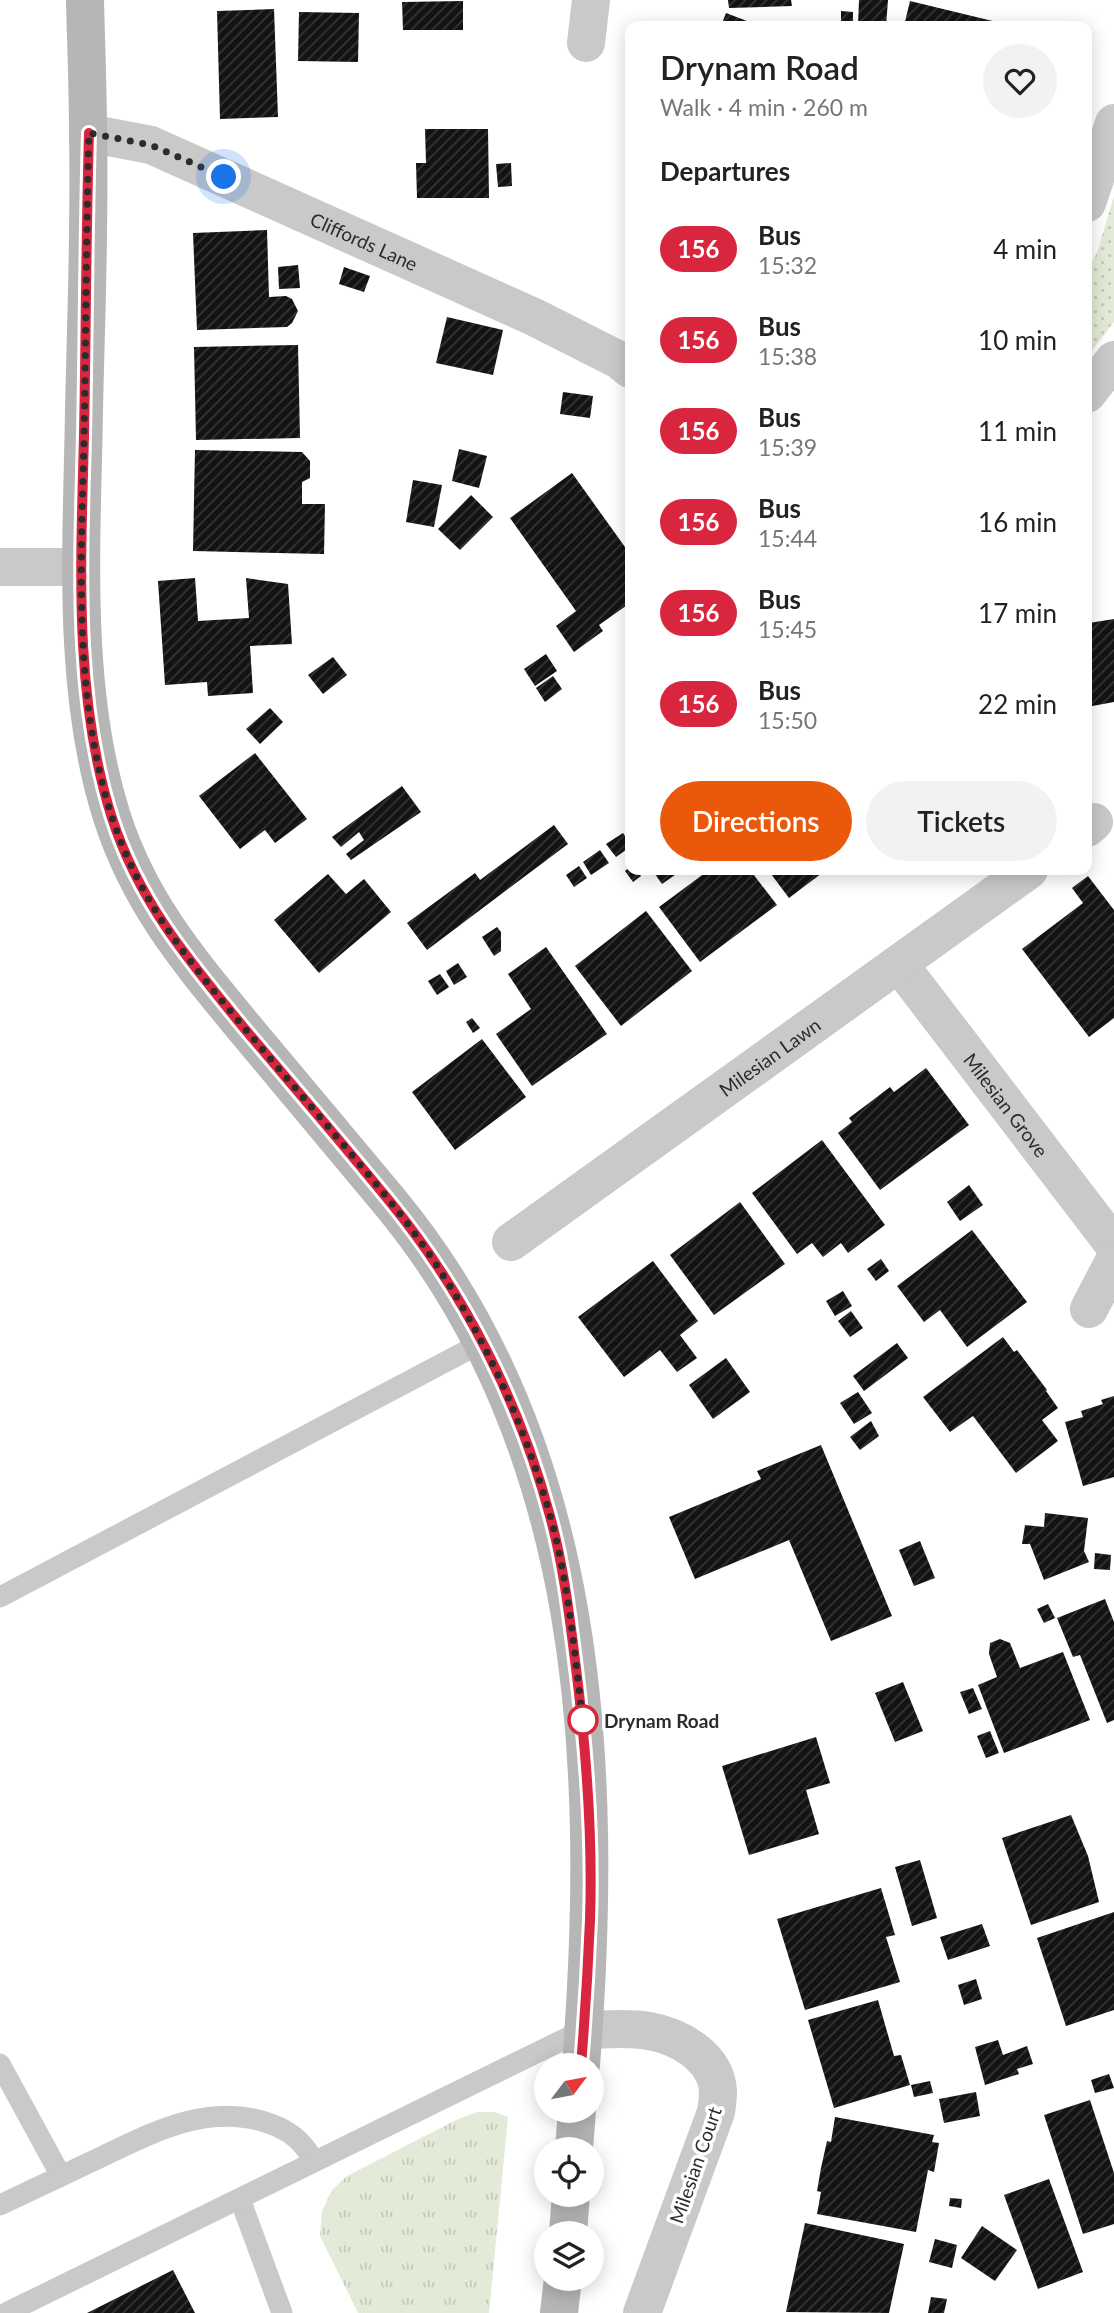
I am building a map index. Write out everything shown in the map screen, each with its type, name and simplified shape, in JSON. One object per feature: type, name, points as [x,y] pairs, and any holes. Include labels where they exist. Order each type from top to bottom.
[{"type":"street","points":[[85,0],[89,133],[81,567],[86,674],[96,755],[113,820],[141,887],[179,949],[395,1208],[444,1276],[483,1342],[511,1403],[550,1517],[566,1595],[584,1730],[588,1787],[590,1916],[582,2048]]},
{"type":"street","points":[[586,43],[591,0]]},
{"type":"street","points":[[1092,188],[1114,123]]},
{"type":"street","name":"Cliffords Lane","points":[[89,133],[151,145],[163,150],[534,317],[625,365]]},
{"type":"street","points":[[1092,388],[1114,360]]},
{"type":"street","points":[[0,567],[81,567]]},
{"type":"street","name":"Milesian Lawn","points":[[511,1242],[1022,875]]},
{"type":"street","name":"Milesian Grove","points":[[899,964],[1114,1245]]},
{"type":"street","points":[[1089,1309],[1114,1261]]},
{"type":"street","name":"Milesian Court","points":[[582,2048],[648,2030],[676,2039],[698,2052],[711,2068],[718,2089],[716,2112],[642,2313]]},
{"type":"street","points":[[559,2313],[562,2291]]},
{"type":"lane","points":[[0,1597],[483,1342]]},
{"type":"lane","points":[[6,2313],[314,2161],[582,2048]]},
{"type":"lane","points":[[0,2064],[61,2176]]},
{"type":"lane","points":[[0,2205],[168,2127],[187,2120],[216,2115],[248,2117],[276,2125],[293,2134],[307,2148],[314,2161]]},
{"type":"lane","points":[[240,2199],[282,2313]]},
{"type":"green space","points":[[1114,196],[1114,322],[1092,351],[1092,261],[1097,253]]},
{"type":"green space","points":[[477,2112],[495,2112],[508,2117],[489,2313],[358,2313],[320,2236],[322,2211],[332,2190],[347,2176],[458,2119]]},
{"type":"building","points":[[728,0],[791,0],[792,6],[729,8]]},
{"type":"building","points":[[859,0],[888,0],[886,21],[858,21]]},
{"type":"building","points":[[463,1],[463,30],[403,30],[402,2]]},
{"type":"building","points":[[910,1],[992,21],[905,21]]},
{"type":"building","points":[[274,9],[278,117],[220,119],[217,11]]},
{"type":"building","points":[[841,11],[853,12],[853,21],[841,21]]},
{"type":"building","points":[[299,12],[359,13],[358,62],[298,61]]},
{"type":"building","points":[[726,13],[747,21],[723,21]]},
{"type":"building","points":[[425,129],[488,129],[489,198],[417,198],[416,163],[426,163]]},
{"type":"building","points":[[511,163],[512,186],[498,187],[496,164]]},
{"type":"building","points":[[267,230],[269,297],[286,296],[292,299],[298,311],[292,323],[287,327],[197,330],[193,233]]},
{"type":"building","points":[[298,265],[300,288],[279,289],[278,267]]},
{"type":"building","points":[[344,267],[370,276],[364,292],[339,284]]},
{"type":"building","points":[[447,317],[503,330],[493,375],[436,363]]},
{"type":"building","points":[[298,345],[300,438],[196,440],[194,347]]},
{"type":"building","points":[[563,392],[593,396],[590,418],[560,414]]},
{"type":"building","points":[[459,449],[487,456],[479,488],[452,481]]},
{"type":"building","points":[[195,450],[302,452],[310,461],[310,478],[302,482],[302,504],[325,504],[324,554],[193,551]]},
{"type":"building","points":[[572,473],[625,547],[625,607],[599,625],[603,631],[574,652],[556,626],[576,611],[510,518]]},
{"type":"building","points":[[413,480],[442,485],[434,527],[406,522]]},
{"type":"building","points":[[471,495],[493,517],[460,550],[438,529]]},
{"type":"building","points":[[195,578],[198,621],[249,618],[246,578],[288,584],[292,644],[250,646],[253,693],[208,696],[207,682],[165,685],[158,581]]},
{"type":"building","points":[[1114,619],[1114,702],[1092,706],[1092,623]]},
{"type":"building","points":[[546,654],[557,671],[535,686],[524,669]]},
{"type":"building","points":[[333,657],[347,675],[323,694],[308,675]]},
{"type":"building","points":[[553,676],[562,689],[545,702],[536,688]]},
{"type":"building","points":[[270,708],[283,722],[260,744],[246,729]]},
{"type":"building","points":[[255,753],[307,819],[275,843],[265,830],[240,849],[199,796]]},
{"type":"building","points":[[402,786],[421,812],[351,860],[346,854],[364,840],[359,832],[341,847],[332,837]]},
{"type":"building","points":[[554,825],[568,844],[427,950],[407,923],[475,873],[480,880]]},
{"type":"building","points":[[623,833],[625,836],[625,851],[616,857],[606,844]]},
{"type":"building","points":[[600,850],[609,863],[591,875],[583,862]]},
{"type":"building","points":[[579,866],[587,878],[574,887],[566,875]]},
{"type":"building","points":[[328,874],[346,894],[364,879],[391,912],[319,973],[274,920]]},
{"type":"building","points":[[628,875],[640,875],[641,876],[633,882]]},
{"type":"building","points":[[656,875],[675,875],[662,884]]},
{"type":"building","points":[[702,875],[754,875],[777,905],[700,962],[659,907]]},
{"type":"building","points":[[772,875],[819,875],[789,898]]},
{"type":"building","points":[[1088,876],[1114,910],[1114,1018],[1089,1037],[1022,949],[1083,903],[1072,888]]},
{"type":"building","points":[[646,911],[692,971],[621,1026],[575,966]]},
{"type":"building","points":[[497,927],[501,932],[501,951],[494,956],[482,937]]},
{"type":"building","points":[[546,947],[607,1034],[532,1086],[496,1034],[531,1009],[508,974]]},
{"type":"building","points":[[458,963],[467,977],[454,985],[446,971]]},
{"type":"building","points":[[440,974],[449,987],[437,995],[428,981]]},
{"type":"building","points":[[472,1018],[480,1028],[473,1033],[466,1022]]},
{"type":"building","points":[[482,1039],[526,1097],[455,1150],[412,1092]]},
{"type":"building","points":[[926,1068],[969,1125],[880,1190],[838,1133],[852,1122],[849,1118],[890,1087],[894,1092]]},
{"type":"building","points":[[822,1140],[885,1225],[848,1253],[841,1243],[823,1257],[812,1243],[797,1254],[752,1193]]},
{"type":"building","points":[[969,1185],[983,1205],[960,1221],[947,1202]]},
{"type":"building","points":[[740,1202],[785,1264],[714,1315],[670,1255]]},
{"type":"building","points":[[972,1230],[1027,1302],[967,1347],[940,1310],[924,1322],[897,1286]]},
{"type":"building","points":[[881,1259],[889,1271],[876,1281],[867,1269]]},
{"type":"building","points":[[653,1261],[698,1321],[680,1335],[697,1358],[677,1372],[660,1350],[624,1377],[578,1317]]},
{"type":"building","points":[[843,1291],[852,1306],[835,1316],[826,1301]]},
{"type":"building","points":[[851,1311],[863,1328],[850,1337],[838,1321]]},
{"type":"building","points":[[1003,1337],[1014,1352],[1017,1350],[1058,1408],[1042,1420],[1058,1441],[1016,1473],[973,1416],[950,1432],[923,1397]]},
{"type":"building","points":[[897,1343],[908,1358],[864,1391],[853,1376]]},
{"type":"building","points":[[726,1358],[750,1392],[713,1419],[689,1385]]},
{"type":"building","points":[[858,1392],[872,1413],[854,1424],[840,1403]]},
{"type":"building","points":[[1114,1396],[1114,1477],[1083,1486],[1065,1422],[1083,1417],[1081,1411],[1103,1404],[1101,1400]]},
{"type":"building","points":[[871,1421],[879,1436],[860,1450],[850,1437]]},
{"type":"building","points":[[821,1445],[892,1616],[831,1641],[789,1540],[695,1579],[669,1517],[761,1479],[757,1471]]},
{"type":"building","points":[[1045,1513],[1088,1518],[1084,1551],[1089,1562],[1044,1580],[1030,1544],[1022,1544],[1025,1525],[1044,1527]]},
{"type":"building","points":[[920,1541],[935,1578],[914,1586],[899,1550]]},
{"type":"building","points":[[1095,1553],[1111,1555],[1110,1570],[1094,1569]]},
{"type":"building","points":[[1105,1599],[1114,1622],[1114,1720],[1107,1723],[1080,1655],[1073,1657],[1057,1618]]},
{"type":"building","points":[[1048,1604],[1055,1618],[1044,1623],[1037,1609]]},
{"type":"building","points":[[1000,1639],[1010,1643],[1020,1668],[1063,1652],[1090,1720],[1004,1753],[978,1685],[997,1677],[989,1654],[990,1643]]},
{"type":"building","points":[[903,1682],[923,1731],[895,1742],[875,1693]]},
{"type":"building","points":[[973,1688],[982,1709],[969,1714],[960,1692]]},
{"type":"building","points":[[990,1731],[999,1753],[986,1758],[977,1736]]},
{"type":"building","points":[[816,1737],[830,1783],[806,1790],[819,1834],[749,1855],[722,1766]]},
{"type":"building","points":[[1071,1815],[1088,1856],[1099,1902],[1031,1925],[1002,1838]]},
{"type":"building","points":[[920,1860],[937,1918],[912,1926],[895,1867]]},
{"type":"building","points":[[881,1888],[895,1935],[886,1937],[900,1982],[805,2010],[777,1919]]},
{"type":"building","points":[[1114,1912],[1114,2010],[1066,2026],[1037,1938]]},
{"type":"building","points":[[982,1924],[990,1946],[948,1960],[940,1937]]},
{"type":"building","points":[[976,1979],[982,1999],[964,2005],[958,1985]]},
{"type":"building","points":[[878,2000],[894,2056],[901,2055],[910,2085],[834,2108],[808,2020]]},
{"type":"building","points":[[998,2040],[1003,2055],[1027,2046],[1033,2064],[1017,2069],[1019,2074],[985,2085],[975,2047]]},
{"type":"building","points":[[1109,2074],[1114,2088],[1095,2093],[1091,2080]]},
{"type":"building","points":[[930,2081],[933,2093],[914,2097],[911,2085]]},
{"type":"building","points":[[976,2092],[980,2116],[944,2123],[939,2099]]},
{"type":"building","points":[[1090,2100],[1114,2173],[1114,2224],[1083,2234],[1044,2115]]},
{"type":"building","points":[[835,2117],[934,2135],[932,2142],[939,2143],[934,2172],[928,2170],[916,2232],[817,2214],[821,2168],[827,2141],[831,2142]]},
{"type":"building","points":[[1049,2179],[1083,2272],[1038,2289],[1004,2195]]},
{"type":"building","points":[[950,2198],[962,2199],[961,2208],[949,2206]]},
{"type":"building","points":[[805,2223],[904,2244],[889,2313],[786,2312]]},
{"type":"building","points":[[982,2226],[1017,2250],[995,2281],[961,2258]]},
{"type":"building","points":[[935,2239],[957,2245],[952,2268],[929,2262]]},
{"type":"building","points":[[173,2270],[195,2313],[87,2313]]},
{"type":"building","points":[[931,2297],[947,2299],[944,2313],[928,2313]]},
{"type":"bus line","name":"156","points":[[89,133],[81,567],[86,674],[96,755],[113,820],[141,887],[179,949],[395,1208],[444,1276],[483,1342],[511,1403],[550,1517],[566,1595],[584,1730],[590,1843],[590,1916],[582,2053]]},
{"type":"place","name":"Drynam Road","points":[[583,1720]]},
{"type":"route","points":[[224,177],[151,145],[89,133],[81,567],[86,674],[96,755],[113,820],[141,887],[179,949],[395,1208],[444,1276],[483,1342],[511,1403],[550,1517],[566,1595],[584,1730],[583,1720]]}]
